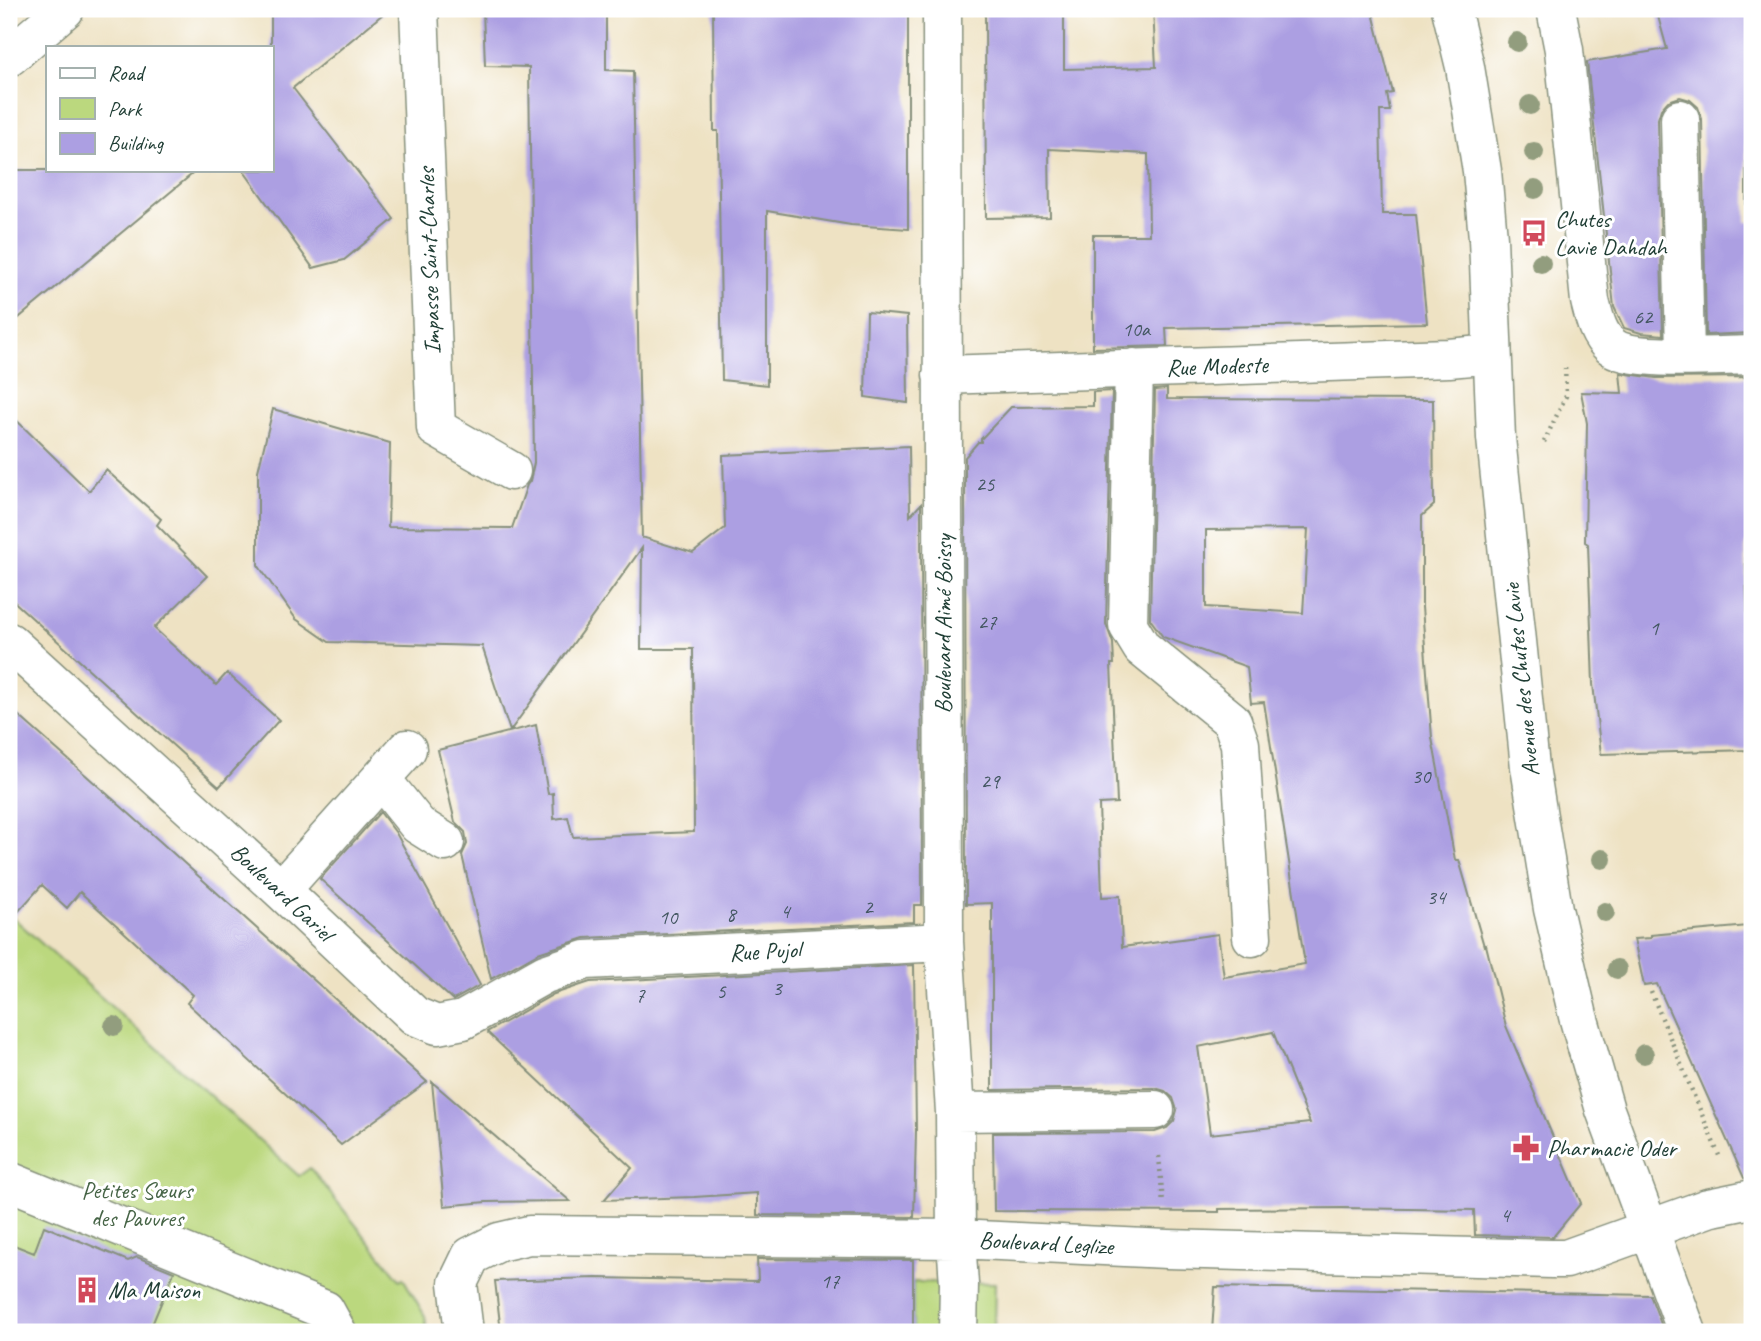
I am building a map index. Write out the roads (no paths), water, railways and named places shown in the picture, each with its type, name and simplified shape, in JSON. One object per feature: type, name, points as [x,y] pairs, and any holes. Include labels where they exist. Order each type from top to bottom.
[{"type":"street","points":[[9,57],[65,9]]},
{"type":"street","name":"Impasse Saint-Charles","points":[[419,9],[436,428],[511,471]]},
{"type":"street","name":"Boulevard Aimé Boissy","points":[[942,9],[944,942],[955,1112],[958,1332]]},
{"type":"street","name":"Avenue des Chutes Lavie","points":[[1451,9],[1465,67],[1482,172],[1488,238],[1494,423],[1530,767],[1553,909],[1578,1016],[1605,1110],[1687,1332]]},
{"type":"street","points":[[1556,9],[1564,50],[1590,301],[1597,328],[1612,347],[1639,356],[1752,355]]},
{"type":"street","points":[[1680,119],[1685,356]]},
{"type":"street","name":"Rue Modeste","points":[[943,375],[1449,358],[1492,354]]},
{"type":"street","points":[[1134,368],[1128,625],[1142,648],[1232,721],[1240,744],[1252,937]]},
{"type":"street","name":"Boulevard Gariel","points":[[9,642],[415,1016],[436,1025],[463,1020],[545,974],[586,960]]},
{"type":"street","points":[[281,890],[407,749]]},
{"type":"street","points":[[381,779],[418,825],[444,842]]},
{"type":"street","name":"Rue Pujol","points":[[586,960],[944,942]]},
{"type":"street","points":[[955,1112],[1155,1110]]},
{"type":"street","points":[[9,1181],[325,1310],[337,1332]]},
{"type":"street","name":"Boulevard Leglize","points":[[464,1332],[458,1283],[471,1256],[499,1242],[529,1235],[956,1239],[1167,1250],[1566,1259],[1649,1228],[1745,1200]]},
{"type":"place","name":"Chutes Lavie Dahdah","points":[[1534,233]]},
{"type":"place","name":"Pharmacie Oder","points":[[1526,1148]]},
{"type":"place","name":"Ma Maison","points":[[87,1290]]},
{"type":"park label","name":"Petites Sœurs des Pauvres","points":[[137,1204]]}]
